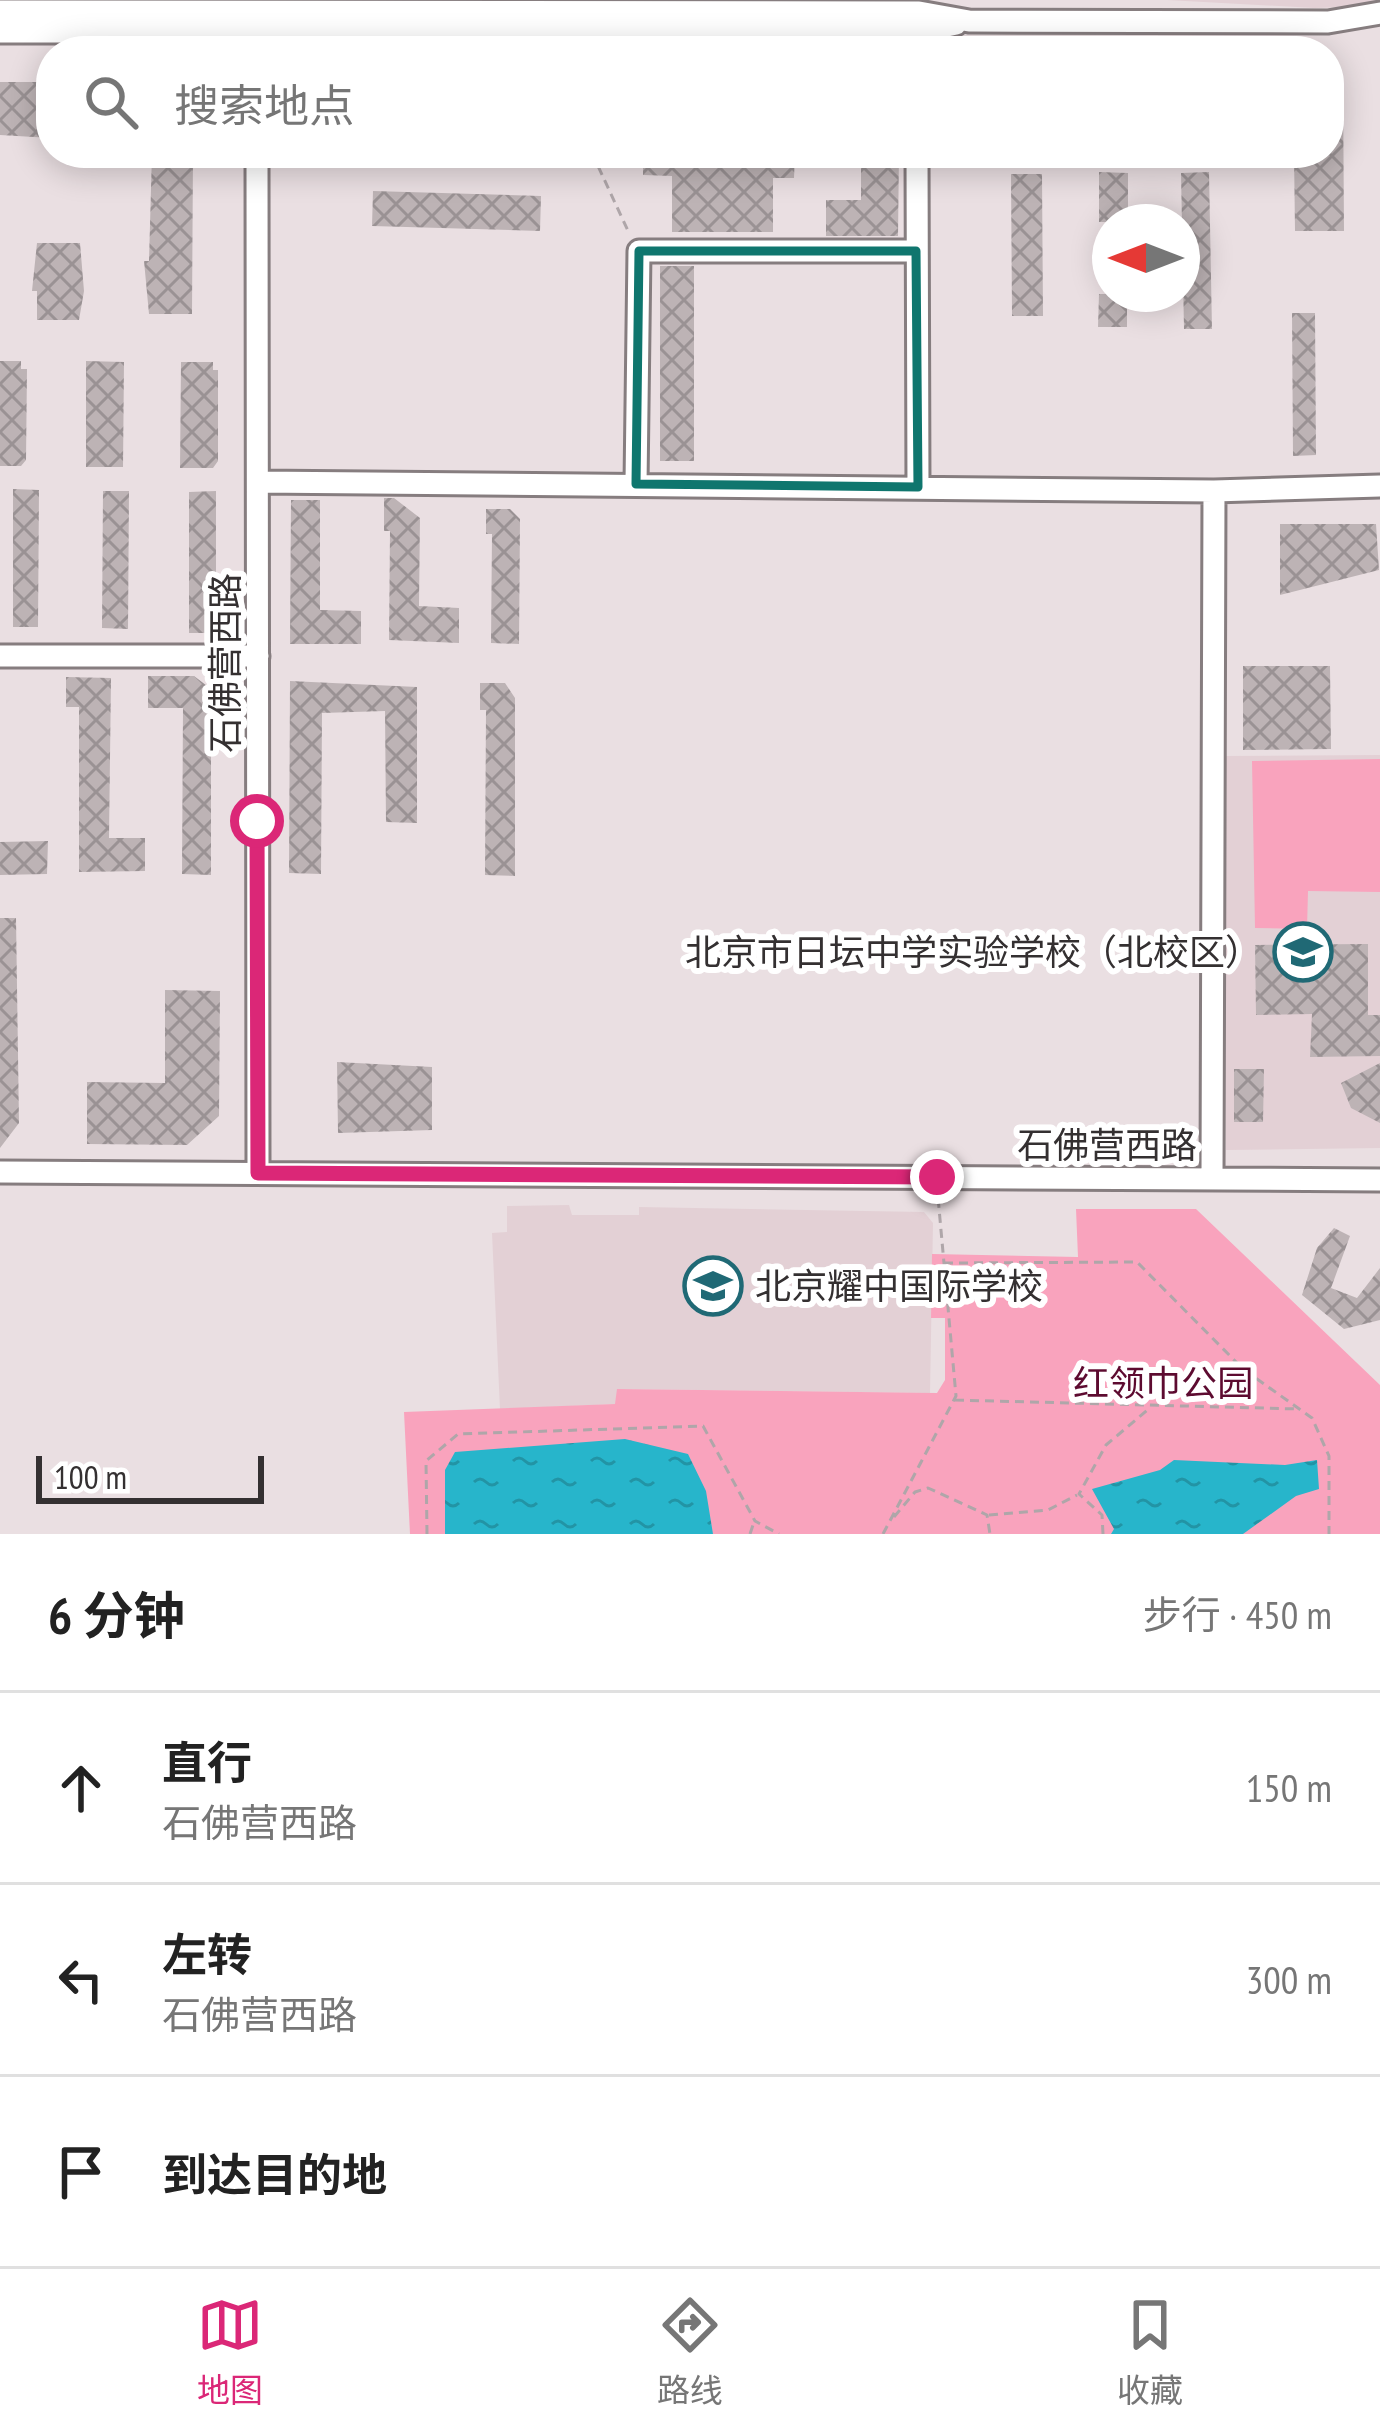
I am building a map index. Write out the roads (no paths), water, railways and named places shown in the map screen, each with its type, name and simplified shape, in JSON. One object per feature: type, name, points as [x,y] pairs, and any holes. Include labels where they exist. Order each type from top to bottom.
[{"type":"street","points":[[0,32],[711,6],[919,12],[969,21],[1148,10],[1328,22],[1380,32]]},
{"type":"street","points":[[0,11],[729,36]]},
{"type":"street","points":[[1328,22],[1380,13]]},
{"type":"street","points":[[933,36],[969,21]]},
{"type":"street","name":"石佛营西路","points":[[257,168],[258,1173]]},
{"type":"street","points":[[917,168],[918,487]]},
{"type":"street","points":[[636,484],[639,250],[916,251]]},
{"type":"street","points":[[258,482],[1214,491],[1380,486]]},
{"type":"street","points":[[1212,1179],[1214,491]]},
{"type":"street","points":[[0,656],[258,656]]},
{"type":"street","name":"石佛营西路","points":[[0,1172],[1380,1180]]},
{"type":"water","points":[[625,1439],[688,1454],[706,1491],[713,1534],[445,1534],[445,1470],[455,1452]]},
{"type":"water","points":[[1174,1460],[1285,1465],[1317,1460],[1319,1489],[1296,1496],[1243,1534],[1111,1534],[1114,1529],[1092,1489],[1160,1470]]},
{"type":"place","name":"北京市日坛中学实验学校（北校区）","points":[[1303,952]]},
{"type":"place","name":"北京耀中国际学校","points":[[713,1286]]},
{"type":"park label","name":"红领巾公园","points":[[1163,1383]]}]
